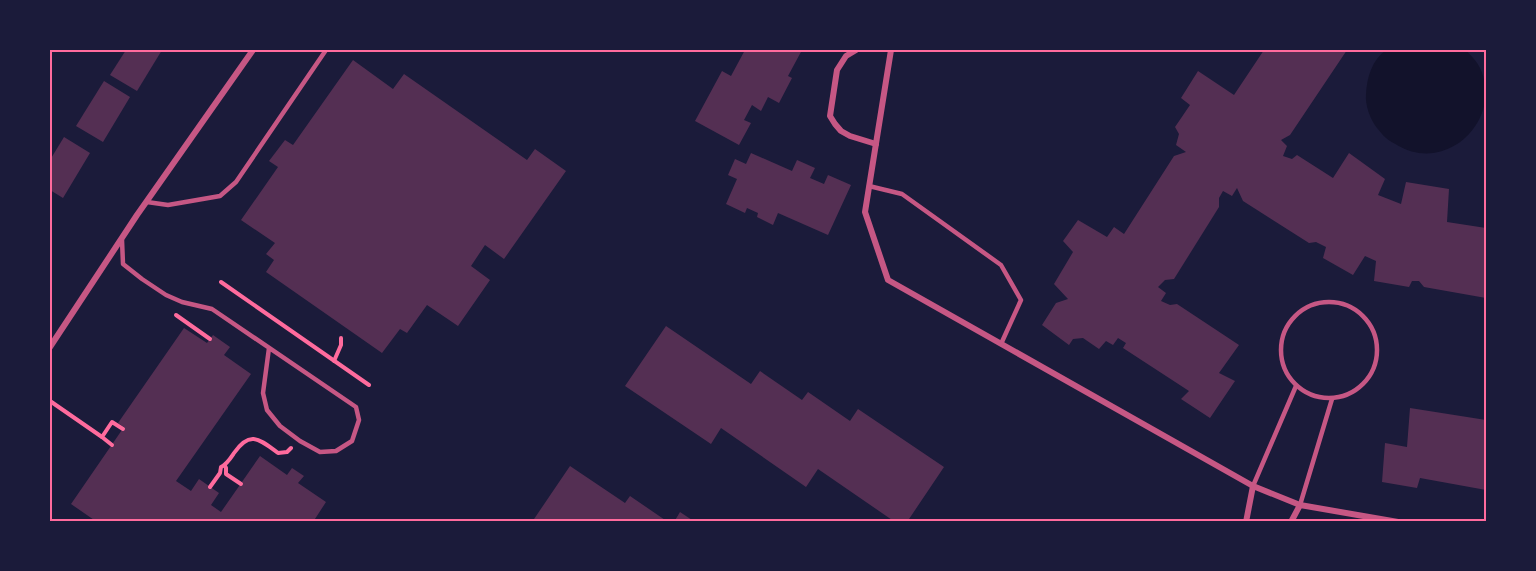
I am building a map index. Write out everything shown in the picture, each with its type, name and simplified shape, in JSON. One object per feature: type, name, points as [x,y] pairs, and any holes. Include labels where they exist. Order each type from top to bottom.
[{"type":"street","points":[[50,347],[253,50]]},
{"type":"street","points":[[856,50],[846,56],[837,70],[830,116],[841,132],[876,144]]},
{"type":"street","points":[[891,50],[865,212],[888,280],[1253,486],[1300,505],[1398,522]]},
{"type":"street","points":[[1246,522],[1253,486]]},
{"type":"street","points":[[1291,522],[1300,505]]},
{"type":"lane","points":[[147,202],[168,205],[220,196],[236,182],[326,50]]},
{"type":"lane","points":[[869,186],[902,194],[1001,265],[1022,300],[1001,344]]},
{"type":"lane","points":[[122,240],[123,264],[142,279],[166,295],[182,302],[212,309],[356,407],[359,420],[352,441],[336,451],[320,452],[280,426],[267,411],[263,393],[269,348]]},
{"type":"lane","points":[[1325,302],[1344,304],[1360,314],[1372,329],[1377,347],[1375,366],[1365,382],[1350,394],[1332,399],[1313,396],[1296,386],[1285,372],[1280,353],[1282,334],[1292,318],[1307,306],[1325,302]]},
{"type":"lane","points":[[1253,486],[1296,386]]},
{"type":"lane","points":[[1300,505],[1332,399]]},
{"type":"path","points":[[220,282],[369,385]]},
{"type":"path","points":[[334,361],[341,345],[341,338]]},
{"type":"path","points":[[50,401],[112,445]]},
{"type":"path","points":[[102,437],[112,422],[123,429]]},
{"type":"path","points":[[210,487],[220,473],[220,467],[225,465],[240,445],[248,439],[257,439],[281,454],[287,452],[297,439]]},
{"type":"path","points":[[225,465],[226,474]]},
{"type":"path","points":[[220,473],[226,474],[241,484]]},
{"type":"shaded area","points":[[1386,50],[1466,50],[1479,65],[1485,87],[1484,106],[1477,123],[1466,137],[1452,147],[1434,153],[1416,152],[1397,145],[1383,136],[1370,116],[1366,94],[1371,69]]},
{"type":"building","points":[[126,50],[162,50],[137,91],[110,75]]},
{"type":"building","points":[[745,50],[802,50],[788,76],[792,78],[779,103],[768,97],[761,111],[752,105],[744,120],[751,123],[739,145],[695,121],[722,71],[731,76]]},
{"type":"building","points":[[1264,50],[1347,50],[1290,135],[1281,140],[1287,146],[1283,156],[1292,159],[1297,155],[1333,178],[1349,153],[1385,179],[1378,195],[1401,204],[1406,182],[1449,189],[1447,222],[1486,228],[1486,298],[1424,287],[1419,281],[1412,281],[1409,287],[1374,281],[1376,261],[1365,256],[1353,275],[1323,258],[1326,247],[1316,242],[1309,243],[1243,201],[1237,188],[1232,196],[1223,191],[1219,198],[1219,207],[1174,279],[1165,280],[1158,287],[1166,293],[1161,301],[1170,305],[1177,304],[1239,345],[1219,373],[1235,381],[1210,418],[1181,399],[1189,391],[1123,348],[1126,343],[1118,338],[1113,345],[1106,341],[1099,349],[1083,338],[1073,339],[1069,345],[1042,325],[1056,303],[1068,299],[1054,284],[1073,252],[1063,241],[1078,220],[1107,237],[1114,227],[1124,234],[1174,156],[1186,152],[1176,145],[1179,134],[1175,127],[1190,105],[1181,98],[1198,71],[1234,95]]},
{"type":"building","points":[[353,60],[393,89],[404,74],[527,160],[535,149],[566,171],[504,259],[485,245],[471,266],[490,280],[458,326],[427,305],[407,333],[400,329],[382,353],[266,272],[274,260],[266,254],[275,243],[241,220],[278,167],[269,161],[285,140],[293,145]]},
{"type":"building","points":[[104,81],[130,97],[103,142],[76,126]]},
{"type":"building","points":[[64,137],[90,153],[63,198],[50,190],[50,160]]},
{"type":"building","points":[[751,153],[792,171],[797,160],[815,168],[810,178],[824,184],[828,175],[851,185],[828,235],[778,213],[773,225],[757,217],[758,213],[747,208],[745,213],[726,204],[737,179],[728,175],[735,159],[746,164]]},
{"type":"building","points":[[666,326],[751,384],[760,371],[802,400],[808,392],[850,421],[858,409],[944,467],[907,522],[895,522],[818,469],[806,487],[721,428],[711,444],[625,386]]},
{"type":"building","points":[[184,328],[207,343],[213,335],[230,347],[224,355],[251,374],[176,481],[191,491],[199,479],[219,493],[211,505],[221,512],[260,456],[287,475],[292,468],[304,476],[298,483],[326,502],[313,522],[175,522],[173,520],[172,522],[97,522],[71,504],[124,427],[118,423]]},
{"type":"building","points":[[1410,408],[1486,420],[1486,490],[1420,478],[1417,488],[1382,482],[1385,443],[1407,447]]},
{"type":"building","points":[[570,466],[625,503],[630,496],[668,522],[532,522]]},
{"type":"building","points":[[680,512],[695,522],[674,522]]}]
